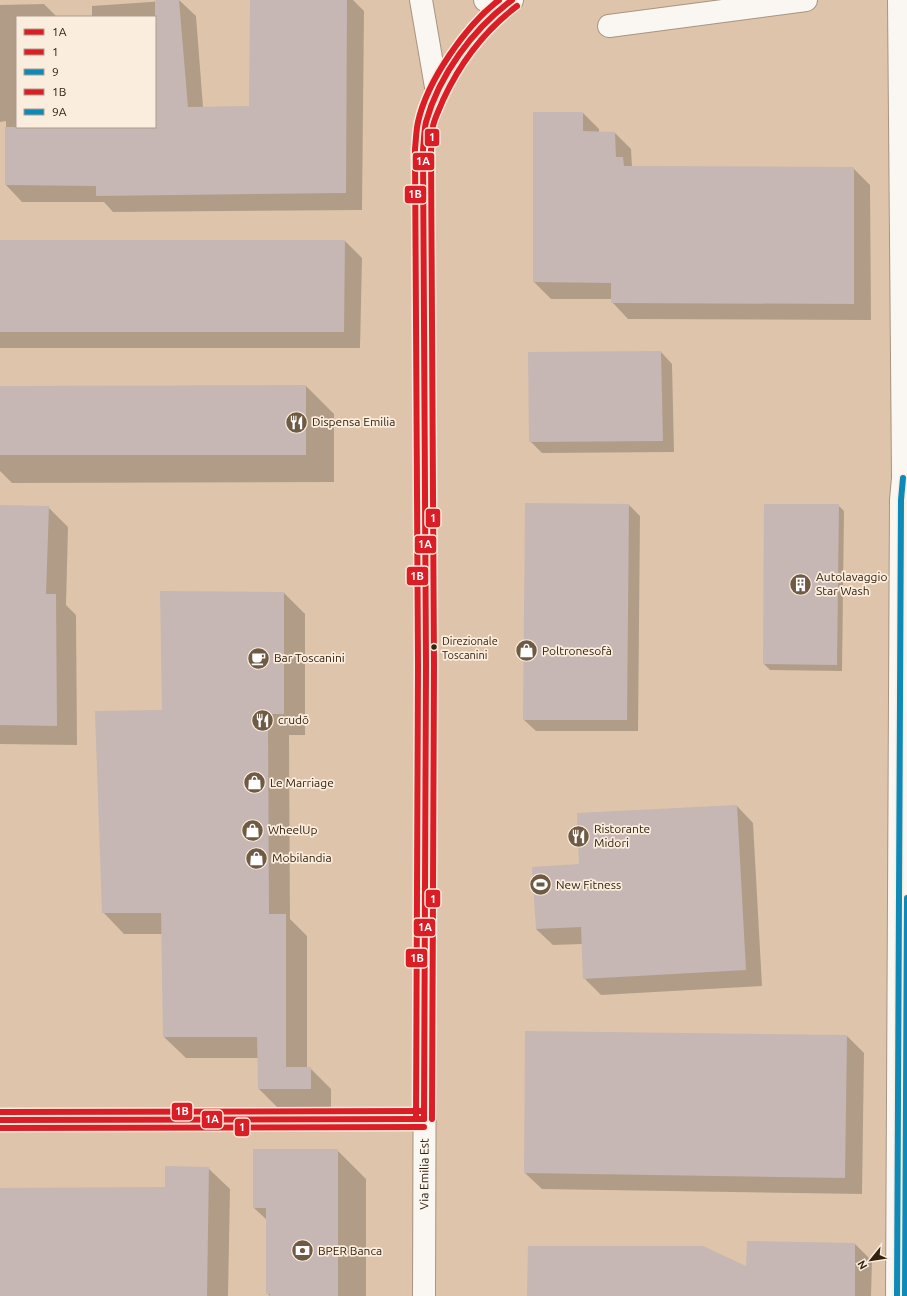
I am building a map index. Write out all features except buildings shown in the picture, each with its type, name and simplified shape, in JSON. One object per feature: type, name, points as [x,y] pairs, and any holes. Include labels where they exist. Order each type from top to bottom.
[{"type":"street","name":"Via Emilia Est","points":[[421,0],[437,93]]},
{"type":"street","points":[[609,26],[806,0]]},
{"type":"street","points":[[899,0],[905,478],[901,500],[904,852],[900,1282]]},
{"type":"street","name":"Via Emilia Est","points":[[424,1296],[426,649],[423,150],[426,124],[437,93],[468,42],[487,21],[501,2]]},
{"type":"street","points":[[0,1120],[424,1119]]},
{"type":"transit line","name":"1B","points":[[416,1119],[418,665],[415,149],[417,125],[430,89],[439,72],[461,39],[486,11],[499,0]]},
{"type":"transit line","name":"1A","points":[[424,1119],[426,665],[424,132],[426,122],[439,87],[459,54],[484,25],[512,0]]},
{"type":"transit line","name":"1","points":[[432,1119],[434,665],[431,150],[435,119],[457,73],[474,48],[494,26],[517,6]]},
{"type":"transit line","name":"9","points":[[897,1296],[901,500],[903,478]]},
{"type":"transit line","name":"9A","points":[[905,1296],[907,898]]},
{"type":"transit line","name":"1B","points":[[0,1112],[424,1111]]},
{"type":"transit line","name":"1A","points":[[0,1120],[424,1119]]},
{"type":"transit line","name":"1","points":[[0,1128],[424,1127]]},
{"type":"place","name":"Dispensa Emilia","points":[[297,422]]},
{"type":"place","name":"Autolavaggio Star Wash","points":[[801,584]]},
{"type":"place","name":"Direzionale Toscanini","points":[[434,647]]},
{"type":"place","name":"Poltronesofà","points":[[527,651]]},
{"type":"place","name":"Bar Toscanini","points":[[258,658]]},
{"type":"place","name":"crudō","points":[[262,720]]},
{"type":"place","name":"Le Marriage","points":[[254,783]]},
{"type":"place","name":"WheelUp","points":[[252,830]]},
{"type":"place","name":"Ristorante Midori","points":[[578,836]]},
{"type":"place","name":"Mobilandia","points":[[257,858]]},
{"type":"place","name":"New Fitness","points":[[541,885]]},
{"type":"place","name":"BPER Banca","points":[[302,1251]]}]
